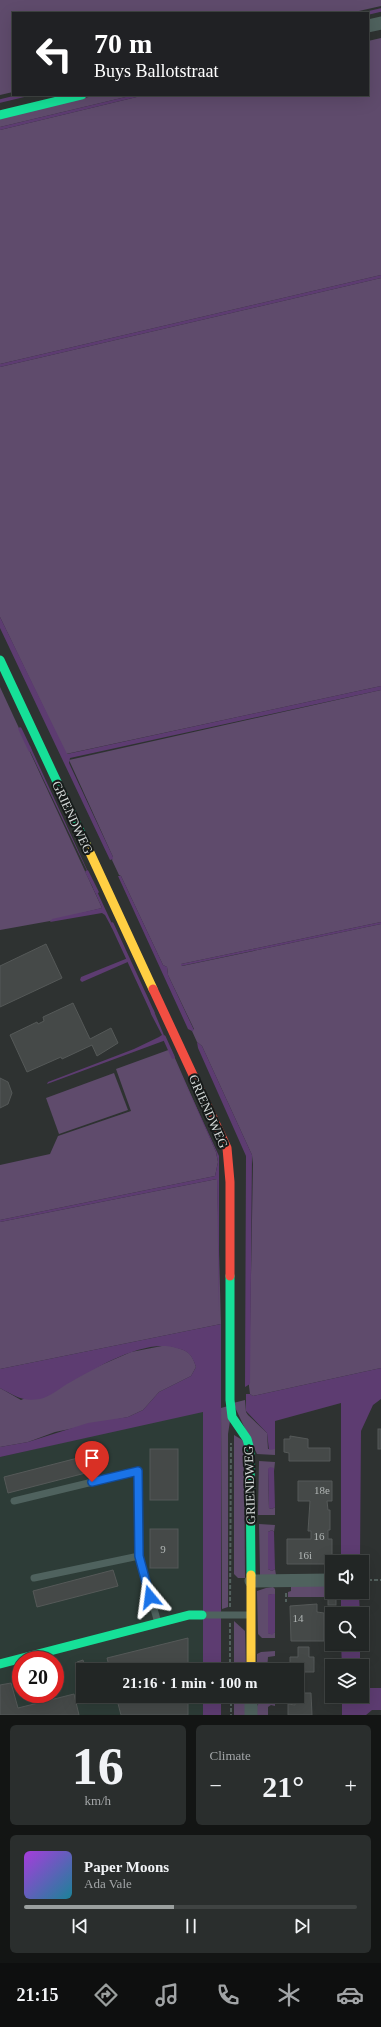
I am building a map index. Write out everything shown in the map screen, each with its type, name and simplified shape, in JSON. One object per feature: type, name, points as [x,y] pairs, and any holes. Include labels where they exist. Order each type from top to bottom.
[{"type":"street","points":[[369,26],[381,23]]},
{"type":"street","points":[[0,115],[78,96]]},
{"type":"street","name":"GRIENDWEG","points":[[0,660],[227,1148],[230,1182],[230,1400],[232,1416],[247,1439],[250,1450],[251,1663]]},
{"type":"street","points":[[251,1581],[325,1580]]},
{"type":"street","points":[[1,1661],[188,1615],[202,1615]]},
{"type":"street","points":[[251,1703],[251,1715]]},
{"type":"lane","points":[[14,1501],[138,1471],[139,1556],[158,1623]]},
{"type":"lane","points":[[34,1578],[139,1556]]},
{"type":"lane","points":[[202,1615],[251,1615]]},
{"type":"path","name":"GRIENDWEG","points":[[230,1663],[231,1436]]},
{"type":"path","points":[[369,1580],[381,1580]]},
{"type":"path","points":[[230,1703],[231,1715]]},
{"type":"shaded area","points":[[0,0],[381,0],[381,6],[354,12],[12,12],[12,92],[0,95]]},
{"type":"shaded area","points":[[381,38],[381,275],[0,364],[0,130],[141,96],[369,96],[369,41]]},
{"type":"shaded area","points":[[93,96],[130,96],[0,127],[0,118]]},
{"type":"shaded area","points":[[130,96],[141,96],[0,130],[0,127]]},
{"type":"shaded area","points":[[381,275],[381,278],[0,367],[0,364]]},
{"type":"shaded area","points":[[381,278],[381,686],[66,754],[0,617],[0,367]]},
{"type":"shaded area","points":[[0,617],[67,754],[381,686],[381,690],[70,758],[69,763],[113,857],[113,859],[110,860],[0,628]]},
{"type":"shaded area","points":[[0,687],[102,908],[50,921],[0,930]]},
{"type":"shaded area","points":[[381,690],[381,922],[181,964],[182,966],[381,924],[381,1368],[253,1396],[250,1394],[249,1386],[252,1155],[202,1046],[197,1042],[192,1031],[194,1029],[168,975],[167,967],[163,965],[112,860],[113,857],[69,760]]},
{"type":"shaded area","points":[[30,746],[89,874],[89,875],[28,747]]},
{"type":"shaded area","points":[[118,876],[121,876],[163,965],[167,967],[168,975],[194,1030],[192,1031],[188,1029]]},
{"type":"shaded area","points":[[95,887],[114,928],[112,928],[105,915],[102,913],[50,922],[52,919],[102,908],[93,888]]},
{"type":"shaded area","points":[[381,922],[381,924],[181,966],[181,964]]},
{"type":"shaded area","points":[[128,958],[130,961],[82,982],[80,980],[81,977]]},
{"type":"shaded area","points":[[153,1009],[166,1040],[47,1084],[48,1082],[134,1049],[162,1035],[151,1014],[150,1010]]},
{"type":"shaded area","points":[[197,1042],[202,1046],[252,1155],[250,1384],[245,1387],[246,1156],[198,1048]]},
{"type":"shaded area","points":[[171,1049],[216,1152],[218,1162],[215,1176],[0,1220],[0,1165],[50,1154],[58,1136],[131,1111],[116,1069]]},
{"type":"shaded area","points":[[172,1054],[219,1156],[219,1311],[217,1179],[0,1222],[0,1220],[215,1176],[218,1162],[216,1152]]},
{"type":"shaded area","points":[[114,1073],[128,1110],[59,1134],[46,1098]]},
{"type":"shaded area","points":[[217,1179],[221,1324],[0,1369],[0,1222]]},
{"type":"shaded area","points":[[221,1324],[221,1663],[203,1663],[203,1412],[0,1457],[0,1447],[28,1442],[88,1423],[128,1417],[143,1410],[159,1392],[191,1376],[196,1367],[193,1359],[187,1352],[180,1349],[163,1346],[149,1347],[105,1363],[47,1397],[34,1400],[19,1398],[0,1388],[0,1369]]},
{"type":"shaded area","points":[[167,1345],[182,1349],[189,1353],[196,1367],[191,1376],[159,1392],[143,1410],[128,1417],[55,1432],[28,1442],[0,1447],[0,1388],[21,1400],[131,1352]]},
{"type":"shaded area","points":[[381,1368],[381,1399],[373,1405],[361,1431],[360,1555],[341,1555],[341,1403],[275,1421],[275,1449],[269,1450],[267,1433],[246,1411],[246,1394],[253,1396]]},
{"type":"shaded area","points":[[245,1400],[246,1412],[267,1433],[268,1449],[275,1449],[275,1455],[257,1454],[233,1403]]},
{"type":"shaded area","points":[[228,1406],[230,1421],[228,1434],[228,1607],[222,1609],[221,1408]]},
{"type":"shaded area","points":[[207,1409],[212,1663],[76,1663],[76,1703],[212,1703],[212,1715],[0,1715],[0,1457]]},
{"type":"shaded area","points":[[234,1435],[244,1441],[245,1578],[238,1578],[234,1574]]},
{"type":"shaded area","points":[[259,1461],[275,1462],[274,1471],[274,1468],[268,1469],[269,1508],[272,1509],[275,1507],[275,1515],[258,1515]]},
{"type":"shaded area","points":[[270,1467],[274,1468],[275,1507],[272,1509],[269,1508],[268,1469]]},
{"type":"shaded area","points":[[259,1524],[275,1525],[274,1532],[272,1530],[268,1532],[268,1569],[272,1571],[275,1569],[276,1575],[260,1575]]},
{"type":"shaded area","points":[[272,1530],[274,1532],[275,1569],[272,1571],[268,1569],[268,1532]]},
{"type":"shaded area","points":[[325,1585],[325,1597],[288,1597],[288,1592],[291,1591],[291,1586]]},
{"type":"shaded area","points":[[273,1587],[275,1589],[275,1594],[268,1595],[268,1633],[271,1634],[275,1632],[275,1638],[262,1638],[258,1634],[257,1591]]},
{"type":"shaded area","points":[[275,1594],[275,1632],[272,1635],[268,1633],[268,1595]]},
{"type":"shaded area","points":[[341,1599],[359,1599],[360,1607],[341,1607]]},
{"type":"shaded area","points":[[234,1621],[245,1631],[246,1663],[234,1663]]},
{"type":"shaded area","points":[[275,1651],[275,1656],[268,1657],[268,1663],[257,1663],[257,1654],[261,1652]]},
{"type":"shaded area","points":[[341,1651],[360,1651],[360,1659],[342,1659]]},
{"type":"shaded area","points":[[369,1688],[381,1688],[381,1710],[372,1710],[366,1715],[342,1715],[342,1703],[369,1703]]},
{"type":"shaded area","points":[[203,1703],[221,1703],[221,1715],[203,1715]]},
{"type":"shaded area","points":[[234,1703],[246,1703],[246,1715],[234,1715]]},
{"type":"shaded area","points":[[259,1703],[275,1703],[275,1706],[271,1705],[268,1707],[268,1715],[256,1715],[257,1706]]},
{"type":"building","points":[[46,944],[62,978],[0,1007],[0,966]]},
{"type":"building","points":[[73,1003],[90,1039],[111,1028],[118,1043],[97,1056],[92,1045],[62,1059],[61,1057],[27,1072],[10,1035],[37,1022],[38,1024],[44,1021],[43,1017]]},
{"type":"building","points":[[0,1078],[8,1082],[12,1093],[8,1104],[0,1108]]},
{"type":"building","points":[[378,1429],[381,1429],[381,1449],[378,1449]]},
{"type":"building","points":[[290,1436],[308,1439],[308,1448],[330,1448],[330,1461],[289,1461],[289,1453],[284,1452],[284,1439],[290,1439]]},
{"type":"building","points":[[150,1449],[178,1449],[178,1500],[150,1500]]},
{"type":"building","points":[[101,1452],[105,1468],[8,1493],[4,1477]]},
{"type":"building","points":[[298,1481],[332,1481],[332,1501],[327,1501],[328,1510],[330,1510],[330,1530],[328,1530],[328,1539],[332,1539],[332,1555],[325,1555],[325,1564],[287,1564],[287,1539],[311,1539],[311,1531],[308,1531],[310,1501],[298,1501]]},
{"type":"building","points":[[150,1529],[178,1529],[178,1568],[150,1568]]},
{"type":"building","points":[[113,1570],[118,1586],[37,1607],[33,1591]]},
{"type":"building","points":[[328,1599],[336,1599],[336,1605],[328,1605]]},
{"type":"building","points":[[317,1604],[317,1612],[324,1613],[324,1641],[291,1641],[290,1606]]},
{"type":"building","points":[[188,1638],[188,1663],[108,1663],[107,1658]]},
{"type":"building","points":[[298,1647],[309,1647],[309,1657],[314,1657],[314,1672],[304,1672],[304,1663],[290,1663],[290,1657],[298,1657]]},
{"type":"building","points":[[83,1660],[84,1663],[77,1663]]},
{"type":"building","points":[[11,1683],[12,1703],[17,1703],[18,1708],[38,1703],[64,1703],[64,1696],[74,1694],[79,1715],[0,1715],[0,1685]]},
{"type":"building","points":[[304,1693],[311,1693],[312,1715],[288,1715],[288,1704],[295,1705],[295,1703],[304,1703]]},
{"type":"building","points":[[118,1703],[188,1703],[188,1715],[121,1715]]},
{"type":"waterway","points":[[369,13],[381,10]]},
{"type":"waterway","points":[[0,101],[21,96]]},
{"type":"waterway","points":[[20,729],[30,750]]},
{"type":"waterway","points":[[87,872],[97,892]]},
{"type":"waterway","points":[[112,924],[153,1013]]},
{"type":"waterway","points":[[164,1037],[173,1057]]},
{"type":"traffic: fast","points":[[0,115],[78,96]]},
{"type":"traffic: fast","points":[[0,660],[86,844]]},
{"type":"traffic: fast","points":[[230,1276],[230,1400],[232,1417],[247,1439],[250,1450],[251,1575]]},
{"type":"traffic: fast","points":[[0,1664],[189,1615],[202,1615]]},
{"type":"traffic: slow","points":[[86,844],[153,989]]},
{"type":"traffic: slow","points":[[251,1575],[251,1663]]},
{"type":"traffic: jam","points":[[153,989],[227,1148],[230,1182],[230,1276]]},
{"type":"route","points":[[92,1482],[138,1471],[139,1556],[150,1597]]}]
